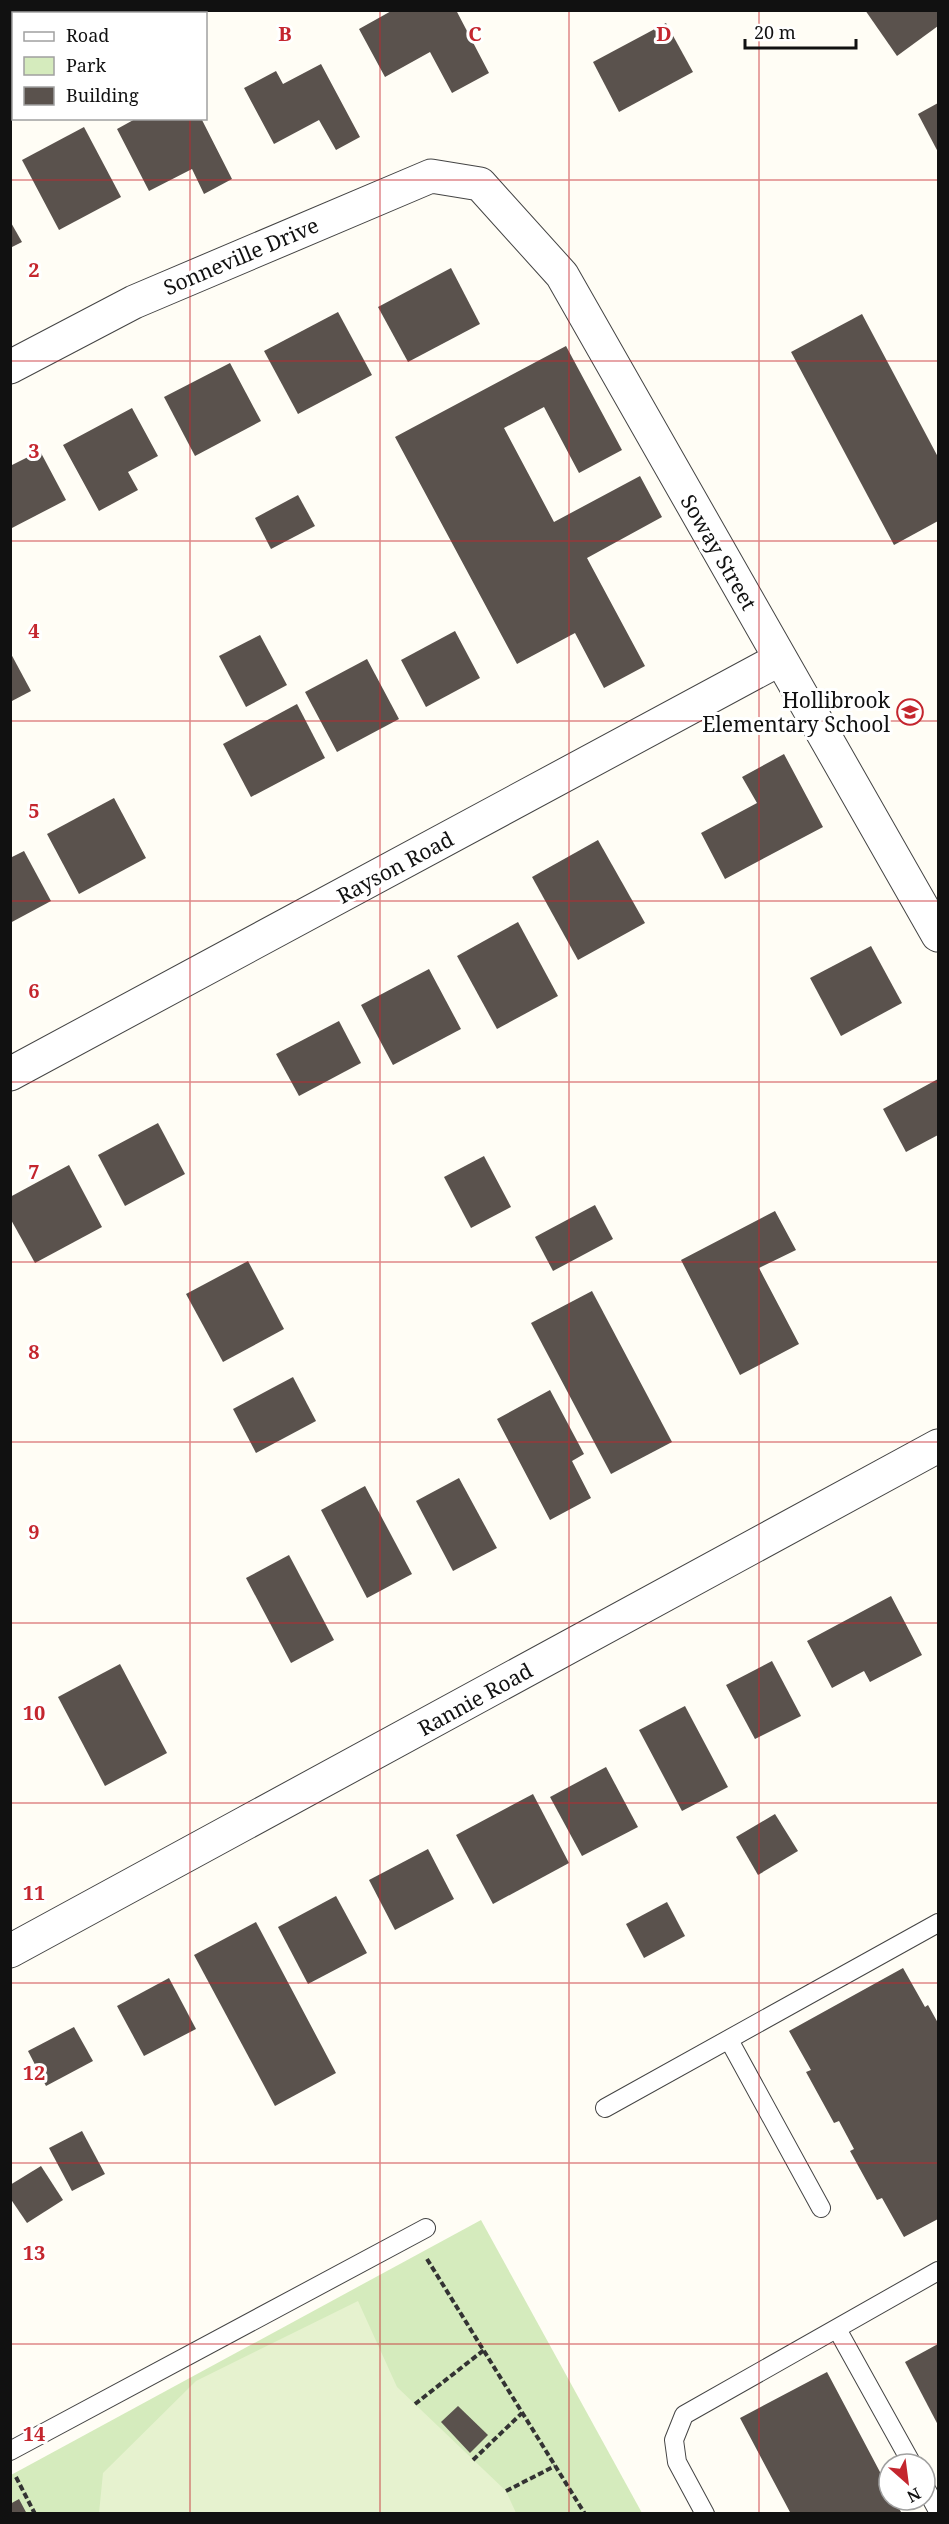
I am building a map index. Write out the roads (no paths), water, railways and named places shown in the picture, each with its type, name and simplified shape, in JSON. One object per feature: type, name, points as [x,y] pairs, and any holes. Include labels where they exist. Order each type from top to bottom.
[{"type":"street","name":"Sonneville Drive","points":[[10,367],[134,302],[431,176],[480,184]]},
{"type":"street","name":"Soway Street","points":[[480,184],[562,275],[939,935]]},
{"type":"street","name":"Rayson Road","points":[[10,1074],[780,659]]},
{"type":"street","name":"Rannie Road","points":[[10,1951],[939,1446]]},
{"type":"lane","points":[[605,2108],[939,1923]]},
{"type":"lane","points":[[729,2040],[821,2208]]},
{"type":"lane","points":[[10,2451],[419,2232]]},
{"type":"lane","points":[[705,2514],[677,2462],[674,2440],[684,2415],[939,2271]]},
{"type":"lane","points":[[837,2329],[905,2452]]},
{"type":"place","name":"Hollibrook Elementary School","points":[[910,712]]}]
